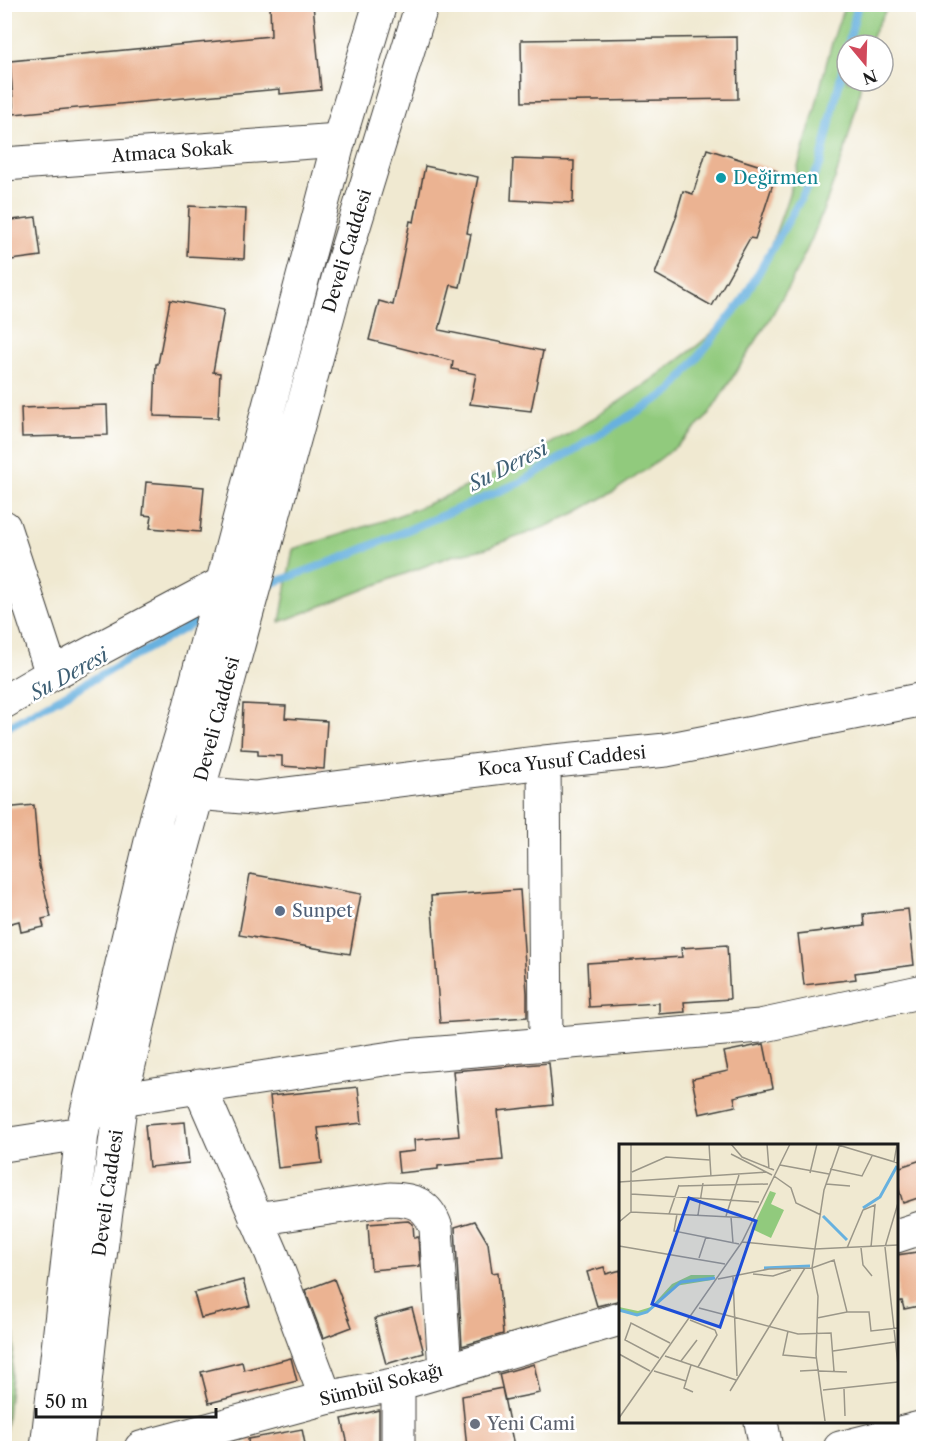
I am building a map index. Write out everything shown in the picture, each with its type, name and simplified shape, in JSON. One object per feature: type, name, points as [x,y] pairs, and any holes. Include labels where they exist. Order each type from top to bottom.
[{"type":"street","name":"Develi Caddesi","points":[[46,1449],[82,1134],[157,816],[189,710],[339,140],[380,4]]},
{"type":"street","name":"Develi Caddesi","points":[[78,1449],[92,1317],[121,1099],[160,931],[339,275],[422,4]]},
{"type":"street","name":"Atmaca Sokak","points":[[4,164],[339,140]]},
{"type":"street","points":[[4,527],[52,674]]},
{"type":"street","points":[[4,702],[52,674],[219,592]]},
{"type":"street","name":"Koca Yusuf Caddesi","points":[[197,793],[254,798],[544,762],[666,750],[924,699]]},
{"type":"street","points":[[544,762],[546,1044]]},
{"type":"street","points":[[121,1099],[404,1056],[760,1026],[924,991]]},
{"type":"street","points":[[199,1086],[272,1254],[326,1398]]},
{"type":"street","points":[[4,1145],[82,1134]]},
{"type":"street","points":[[256,1219],[390,1199],[406,1199],[422,1206],[429,1212],[436,1228],[445,1370]]},
{"type":"street","points":[[898,1236],[924,1227]]},
{"type":"street","name":"Sümbül Sokağı","points":[[141,1449],[326,1398],[398,1384],[619,1320]]},
{"type":"street","points":[[398,1384],[398,1449]]},
{"type":"street","points":[[761,1423],[766,1449]]},
{"type":"street","points":[[840,1449],[924,1427]]},
{"type":"green space","points":[[845,5],[889,5],[874,33],[835,33]]},
{"type":"green space","points":[[835,33],[835,93],[859,93],[845,150],[811,241],[791,282],[708,416],[679,444],[647,469],[613,492],[577,512],[547,526],[484,549],[451,556],[280,622],[293,549],[413,510],[474,484],[532,454],[589,421],[644,385],[692,350],[721,324],[746,294],[772,242],[814,113]]},
{"type":"green space","points":[[4,1334],[15,1335],[5,1438]]},
{"type":"building","points":[[270,4],[313,4],[321,90],[280,94],[280,89],[14,114],[10,61],[271,36]]},
{"type":"building","points":[[737,37],[738,99],[522,102],[521,40]]},
{"type":"building","points":[[707,149],[777,171],[755,239],[750,238],[712,306],[655,274],[677,215],[683,191],[693,194]]},
{"type":"building","points":[[513,159],[574,161],[573,203],[511,200]]},
{"type":"building","points":[[425,166],[478,177],[467,233],[471,234],[460,287],[451,285],[439,330],[543,351],[531,411],[470,404],[476,374],[452,369],[453,361],[369,340],[379,301],[393,305],[410,221],[414,222]]},
{"type":"building","points":[[189,206],[246,209],[244,259],[187,256]]},
{"type":"building","points":[[36,217],[41,256],[4,261],[4,221]]},
{"type":"building","points":[[170,300],[224,310],[213,372],[220,373],[218,418],[154,416],[156,364],[158,364]]},
{"type":"building","points":[[107,405],[108,435],[22,437],[21,408]]},
{"type":"building","points":[[146,482],[204,487],[200,532],[150,528],[152,516],[143,515]]},
{"type":"building","points":[[243,704],[286,706],[285,718],[327,721],[324,769],[282,766],[282,756],[258,755],[258,750],[241,749]]},
{"type":"building","points":[[34,805],[39,866],[51,917],[42,919],[44,927],[21,932],[19,921],[4,925],[4,808]]},
{"type":"building","points":[[250,874],[361,894],[350,954],[239,935]]},
{"type":"building","points":[[520,890],[527,1017],[440,1023],[431,896]]},
{"type":"building","points":[[908,909],[914,965],[855,973],[856,979],[804,985],[798,934],[864,926],[863,914]]},
{"type":"building","points":[[727,945],[730,999],[684,1002],[685,1012],[659,1014],[659,1003],[589,1007],[587,963],[682,957],[681,948]]},
{"type":"building","points":[[764,1044],[773,1088],[734,1097],[736,1106],[699,1114],[692,1079],[728,1071],[724,1052]]},
{"type":"building","points":[[549,1063],[553,1105],[498,1111],[503,1160],[438,1166],[438,1169],[399,1173],[397,1153],[415,1151],[414,1140],[459,1136],[453,1071]]},
{"type":"building","points":[[358,1087],[362,1123],[318,1128],[322,1163],[278,1168],[270,1096]]},
{"type":"building","points":[[185,1122],[189,1163],[149,1167],[145,1125]]},
{"type":"building","points":[[924,1159],[924,1196],[903,1203],[898,1186],[898,1168]]},
{"type":"building","points":[[408,1221],[413,1224],[414,1238],[418,1237],[420,1266],[371,1270],[368,1224]]},
{"type":"building","points":[[475,1221],[488,1243],[492,1273],[498,1272],[503,1334],[462,1346],[455,1227]]},
{"type":"building","points":[[917,1252],[919,1262],[924,1261],[924,1305],[904,1309],[902,1301],[898,1302],[898,1255]]},
{"type":"building","points":[[604,1267],[606,1274],[619,1271],[619,1300],[597,1306],[587,1272]]},
{"type":"building","points":[[334,1279],[352,1327],[323,1338],[305,1290]]},
{"type":"building","points":[[243,1280],[250,1306],[201,1318],[194,1293]]},
{"type":"building","points":[[412,1308],[424,1353],[386,1364],[375,1318]]},
{"type":"building","points":[[291,1358],[297,1381],[209,1403],[201,1372],[242,1362],[244,1370]]},
{"type":"building","points":[[534,1364],[540,1393],[505,1400],[499,1374]]},
{"type":"building","name":"Yeni Cami","points":[[502,1388],[514,1446],[504,1449],[467,1449],[462,1396]]},
{"type":"building","points":[[379,1410],[379,1449],[349,1449],[342,1419]]},
{"type":"building","points":[[302,1429],[306,1449],[249,1449],[248,1439]]},
{"type":"waterway","name":"Su Deresi","points":[[851,33],[858,4]]},
{"type":"waterway","name":"Su Deresi","points":[[265,586],[344,557],[521,482],[671,391],[743,300],[820,165],[837,93]]},
{"type":"waterway","name":"Su Deresi","points":[[4,729],[203,618]]},
{"type":"place","name":"Değirmen","points":[[721,178]]},
{"type":"place","name":"Sunpet","points":[[280,911]]},
{"type":"place","name":"Yeni Cami","points":[[475,1424]]}]
